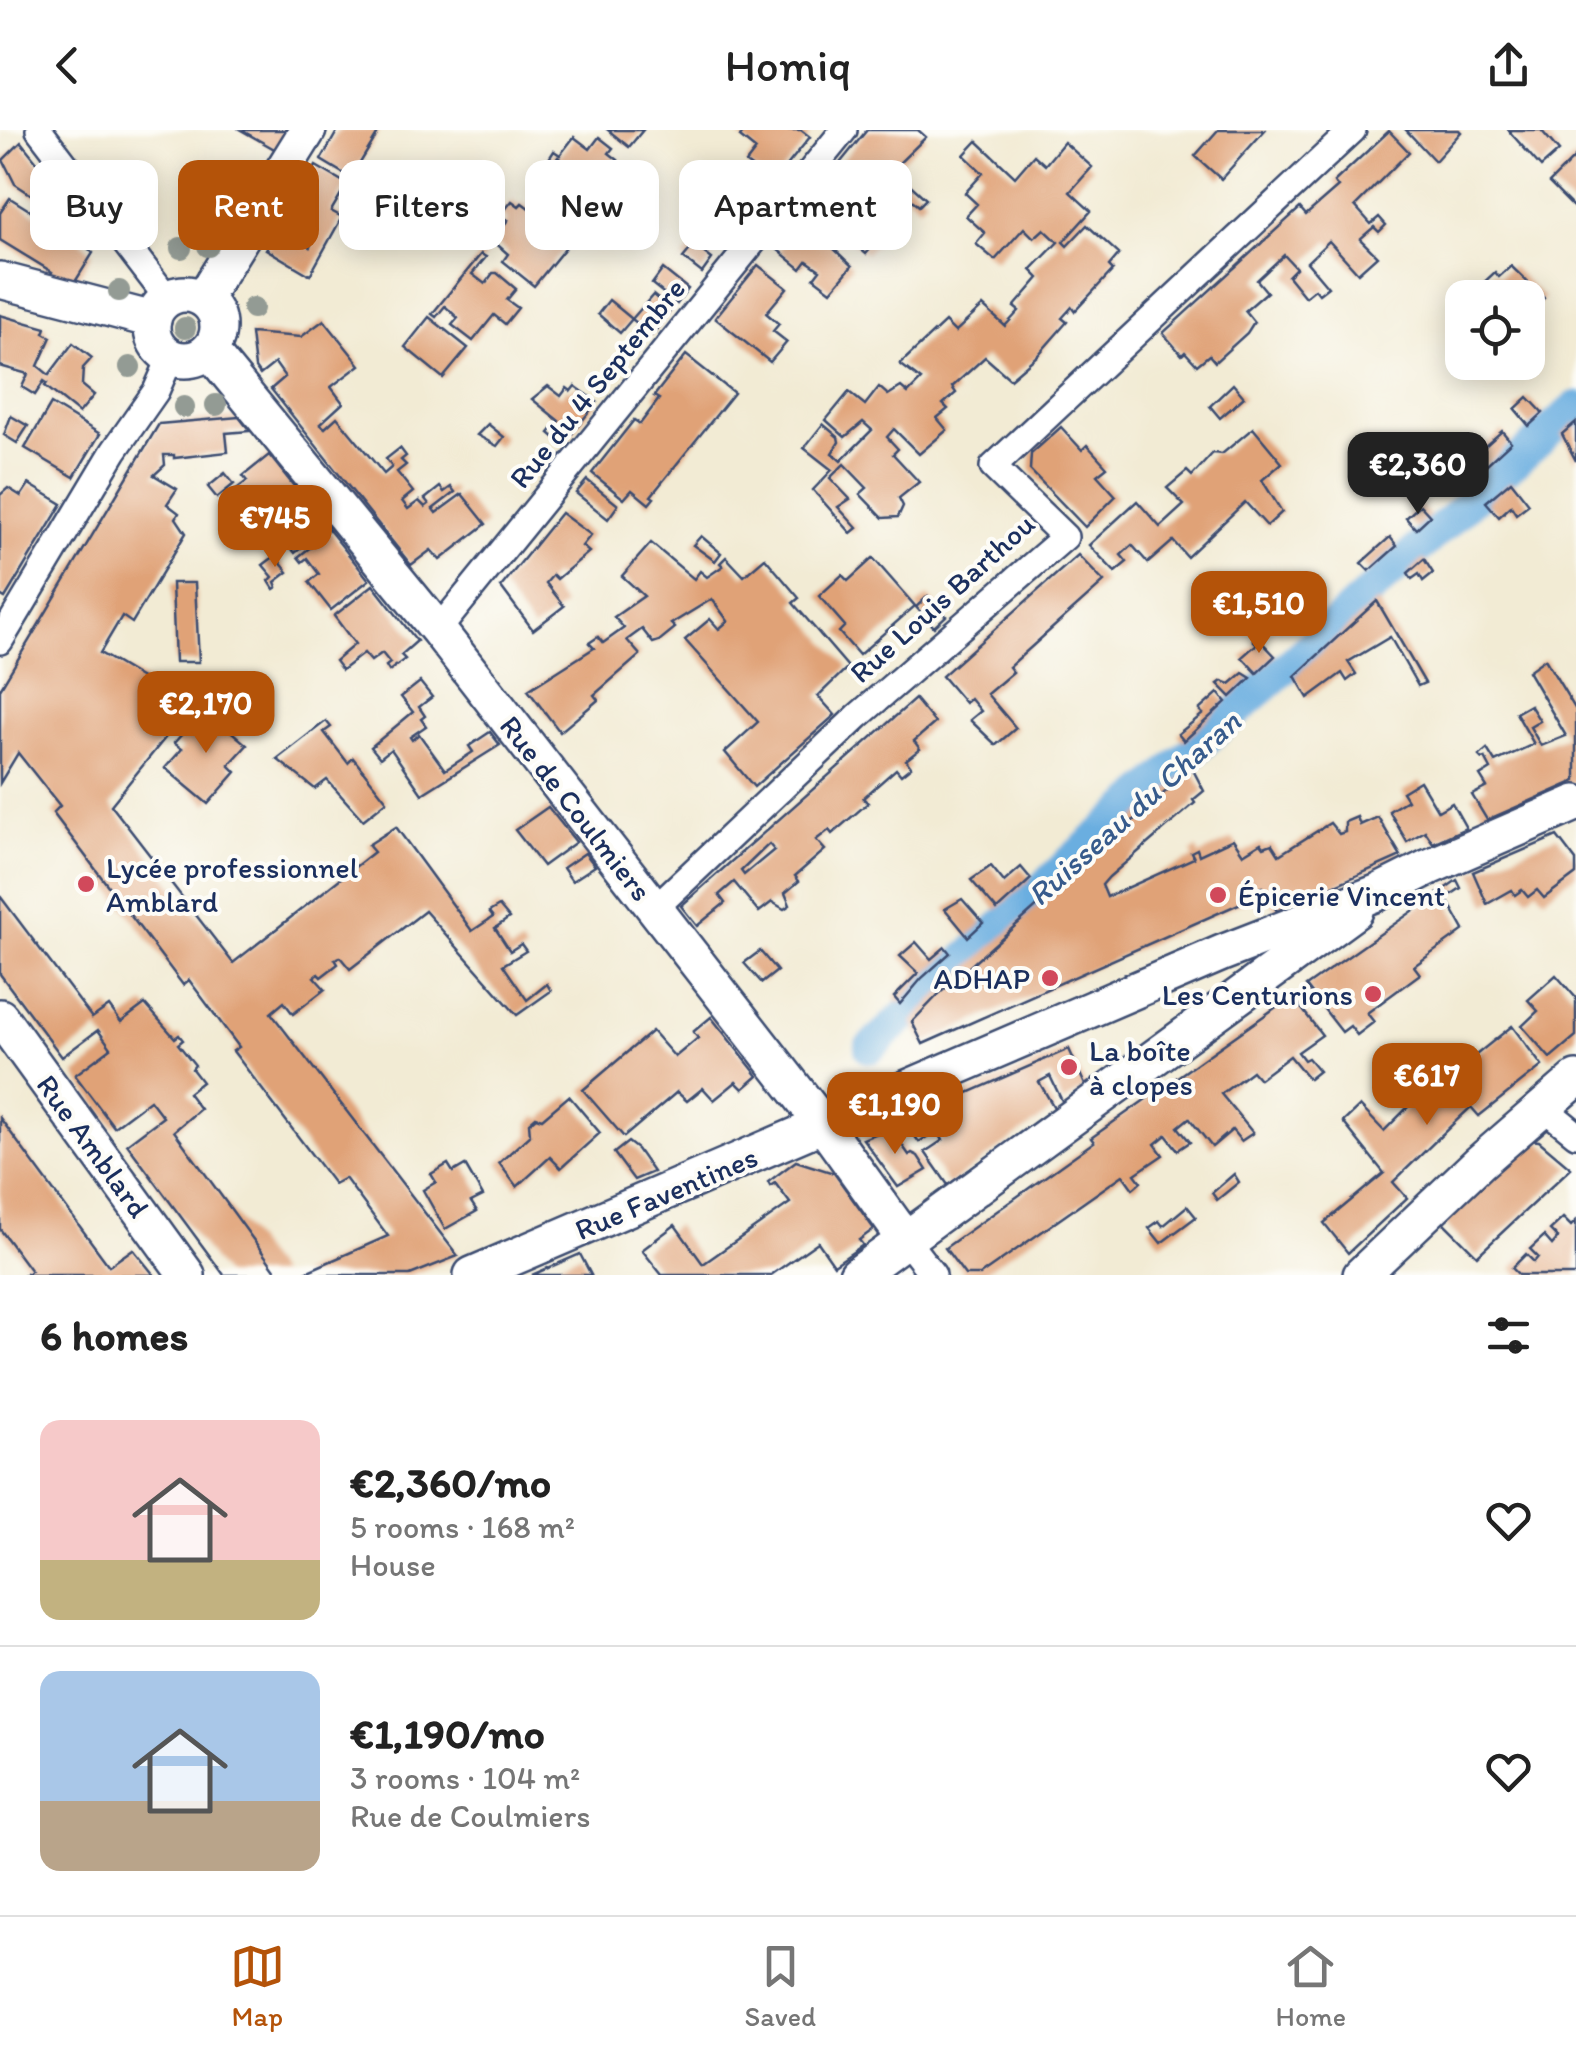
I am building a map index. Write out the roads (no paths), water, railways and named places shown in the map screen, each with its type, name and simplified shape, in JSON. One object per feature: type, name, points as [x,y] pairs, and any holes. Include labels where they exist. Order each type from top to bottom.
[{"type":"street","points":[[39,130],[175,306]]},
{"type":"street","points":[[0,280],[175,306],[211,307],[218,328],[210,350],[192,360],[171,358],[156,342],[175,306],[308,130]]},
{"type":"street","name":"Rue du 4 Septembre","points":[[438,630],[844,130]]},
{"type":"street","name":"Rue Louis Barthou","points":[[654,908],[858,716],[1064,537],[993,468],[1353,130]]},
{"type":"street","name":"Rue de Coulmiers","points":[[210,350],[438,630],[824,1126],[933,1275]]},
{"type":"street","points":[[0,640],[114,451],[156,390],[171,358]]},
{"type":"street","name":"Rue Faventines","points":[[472,1275],[1222,952],[1379,892],[1576,802]]},
{"type":"street","points":[[857,1275],[1239,999],[1379,892]]},
{"type":"street","points":[[1222,952],[1240,962],[1245,970],[1246,982],[1239,999]]},
{"type":"street","name":"Rue Amblard","points":[[0,1017],[186,1275]]},
{"type":"street","points":[[1361,1275],[1576,1078]]},
{"type":"street","points":[[1544,1108],[1576,1134]]},
{"type":"waterway","name":"Ruisseau du Charan","points":[[870,1048],[1078,854],[1576,407]]},
{"type":"place","name":"Lycée professionnel Amblard","points":[[86,884]]},
{"type":"place","name":"Épicerie Vincent","points":[[1218,895]]},
{"type":"place","name":"ADHAP","points":[[1050,978]]},
{"type":"place","name":"Les Centurions","points":[[1373,994]]},
{"type":"place","name":"La boîte à clopes","points":[[1069,1067]]}]
